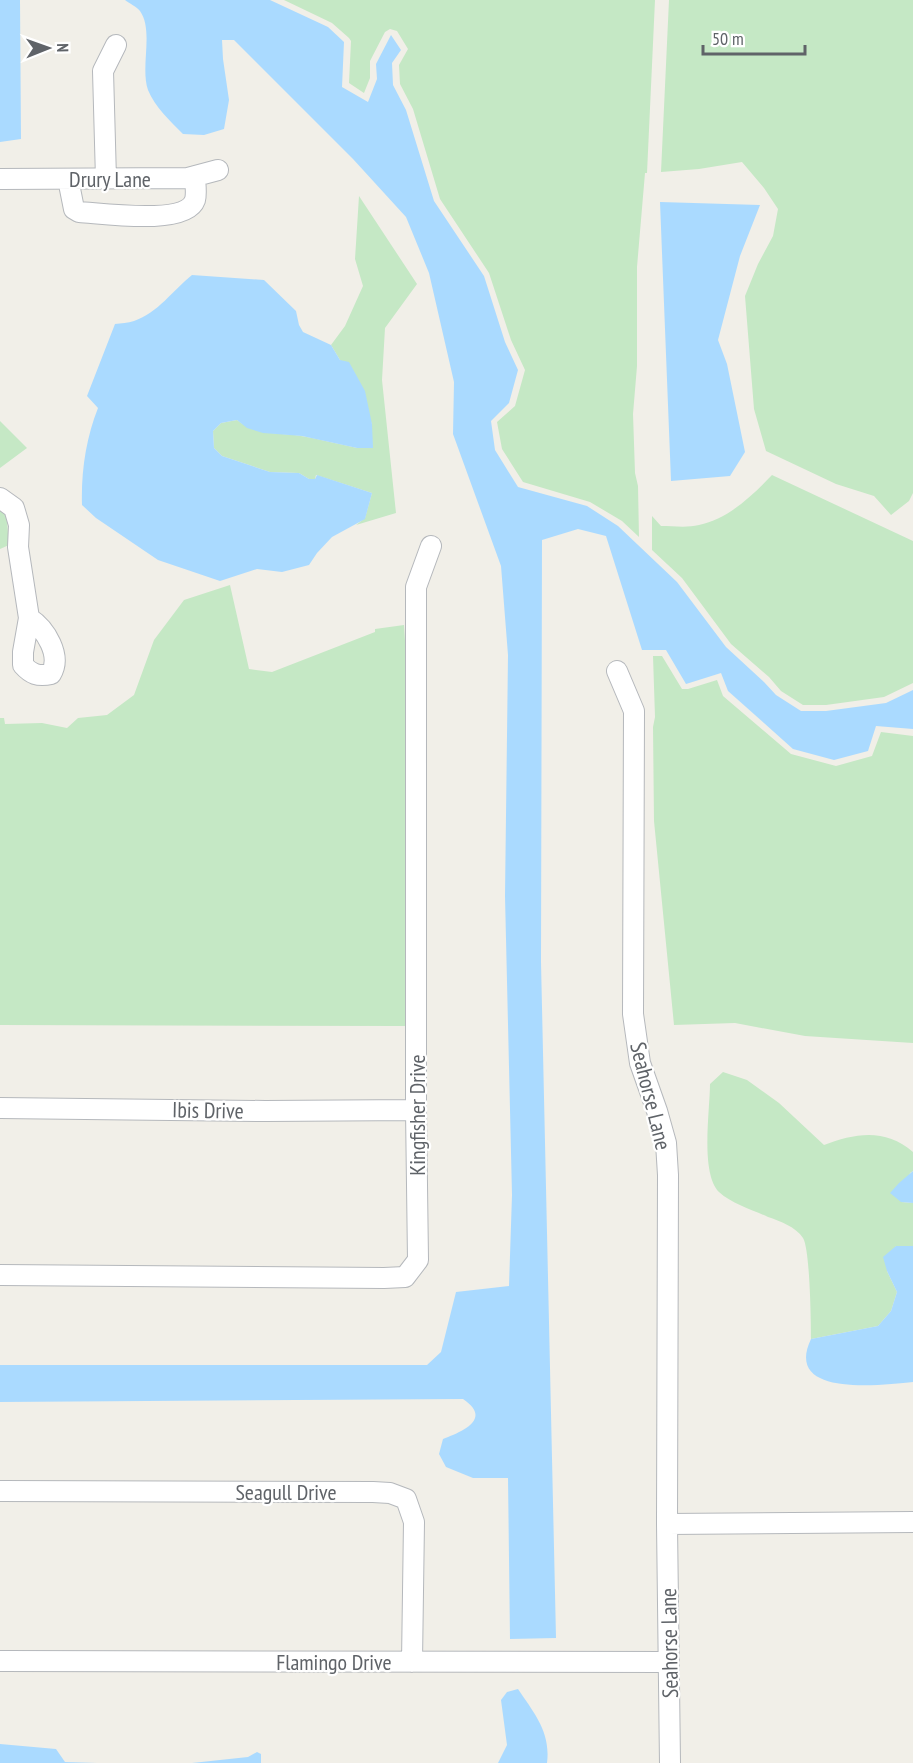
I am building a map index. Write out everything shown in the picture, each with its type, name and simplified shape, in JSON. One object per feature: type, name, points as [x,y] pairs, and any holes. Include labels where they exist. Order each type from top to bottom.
[{"type":"street","points":[[106,179],[102,71],[116,45]]},
{"type":"street","name":"Drury Lane","points":[[0,178],[188,178],[218,170]]},
{"type":"street","points":[[68,179],[74,208],[79,212],[165,216],[184,211],[195,200],[195,176]]},
{"type":"street","points":[[0,498],[14,508],[17,518],[18,547],[29,618]]},
{"type":"street","name":"Kingfisher Drive","points":[[0,1275],[405,1277],[418,1260],[416,587],[431,546]]},
{"type":"street","name":"Seahorse Lane","points":[[617,672],[634,711],[633,1014],[640,1063],[663,1133],[667,1164],[667,1524],[670,1763]]},
{"type":"street","name":"Ibis Drive","points":[[0,1108],[416,1110]]},
{"type":"street","name":"Seagull Drive","points":[[0,1491],[373,1492],[390,1493],[406,1498],[414,1522],[412,1662]]},
{"type":"street","points":[[667,1524],[913,1522]]},
{"type":"street","name":"Flamingo Drive","points":[[0,1661],[668,1662]]},
{"type":"green space","points":[[284,0],[655,0],[647,173],[645,173],[637,267],[637,366],[633,414],[639,537],[622,521],[590,502],[523,482],[502,449],[497,422],[515,406],[525,370],[511,340],[489,273],[440,199],[413,109],[400,84],[399,65],[408,49],[397,31],[390,29],[385,32],[370,61],[370,78],[364,93],[349,83],[351,41],[349,38],[332,23]]},
{"type":"green space","points":[[669,0],[913,0],[913,493],[909,501],[891,515],[874,496],[836,484],[766,451],[754,409],[745,296],[773,236],[778,209],[742,162],[661,172]]},
{"type":"green space","points":[[359,196],[417,284],[385,328],[382,380],[396,513],[356,525],[365,518],[372,493],[316,475],[315,479],[309,479],[299,473],[270,472],[222,456],[214,448],[213,431],[221,423],[237,420],[260,431],[301,436],[357,448],[372,424],[331,345],[345,326],[363,286],[355,259]]},
{"type":"green space","points":[[0,421],[27,448],[0,468]]},
{"type":"green space","points":[[772,475],[913,541],[913,683],[884,697],[826,705],[803,705],[781,691],[769,677],[731,644],[682,578],[652,550],[652,516],[661,526],[690,526],[710,522],[739,506]]},
{"type":"green space","points":[[0,490],[5,497],[9,545],[0,549]]},
{"type":"green space","points":[[230,585],[249,669],[272,672],[375,632],[375,629],[404,625],[408,687],[405,1026],[0,1025],[0,718],[4,718],[5,724],[42,723],[67,728],[78,718],[107,715],[134,695],[154,640],[184,600]]},
{"type":"green space","points":[[653,656],[662,656],[682,689],[717,680],[723,696],[791,754],[836,766],[872,756],[881,732],[913,736],[913,1043],[805,1036],[735,1023],[674,1025],[654,821]]},
{"type":"green space","points":[[723,1072],[747,1080],[779,1103],[824,1145],[847,1138],[870,1135],[892,1139],[913,1152],[913,1171],[910,1173],[901,1202],[913,1203],[913,1246],[896,1246],[887,1271],[897,1292],[891,1311],[878,1326],[811,1339],[809,1270],[803,1238],[787,1225],[730,1200],[719,1192],[713,1183],[708,1156],[710,1084]]},
{"type":"water","points":[[0,0],[20,0],[21,139],[0,142]]},
{"type":"water","points":[[125,0],[270,0],[328,27],[344,42],[342,87],[368,102],[377,79],[376,64],[391,35],[401,50],[392,63],[393,85],[406,110],[434,201],[484,276],[505,342],[518,370],[509,403],[491,421],[495,450],[518,487],[587,506],[618,526],[677,582],[726,647],[776,695],[801,711],[826,711],[886,703],[913,690],[913,729],[876,726],[868,751],[834,760],[793,749],[728,691],[721,673],[686,684],[666,650],[642,650],[606,536],[578,529],[542,540],[541,962],[556,1638],[510,1639],[508,1478],[473,1478],[446,1467],[439,1454],[443,1439],[466,1429],[475,1419],[472,1406],[463,1399],[0,1402],[0,1365],[427,1365],[441,1352],[456,1292],[509,1286],[512,1195],[505,896],[508,655],[501,566],[453,434],[454,382],[429,273],[406,217],[353,159],[234,40],[222,40],[229,100],[224,129],[204,135],[183,134],[159,108],[148,90],[145,71],[147,39],[144,19],[139,10]]},
{"type":"water","points":[[660,202],[760,205],[740,256],[718,340],[727,364],[745,452],[730,476],[671,481]]},
{"type":"water","points":[[192,275],[264,280],[296,311],[303,332],[331,345],[340,360],[349,362],[365,391],[372,424],[373,448],[357,448],[302,436],[263,433],[247,428],[237,420],[221,423],[213,431],[214,448],[222,456],[270,472],[299,473],[309,479],[315,479],[317,475],[372,493],[365,519],[332,537],[309,565],[282,572],[257,569],[220,581],[158,560],[96,518],[82,505],[85,455],[98,408],[87,396],[115,324],[134,321],[151,313]]},
{"type":"water","points":[[913,1171],[913,1203],[901,1202],[890,1193]]},
{"type":"water","points":[[896,1246],[913,1246],[913,1382],[859,1385],[840,1384],[823,1379],[811,1371],[806,1358],[811,1339],[878,1326],[891,1311],[897,1292],[883,1257]]},
{"type":"water","points":[[518,1689],[544,1732],[548,1752],[547,1763],[498,1763],[507,1745],[501,1700],[507,1692]]},
{"type":"water","points":[[0,1744],[56,1749],[65,1762],[97,1763],[0,1763]]},
{"type":"water","points":[[257,1752],[261,1754],[261,1763],[192,1763],[248,1757]]}]
